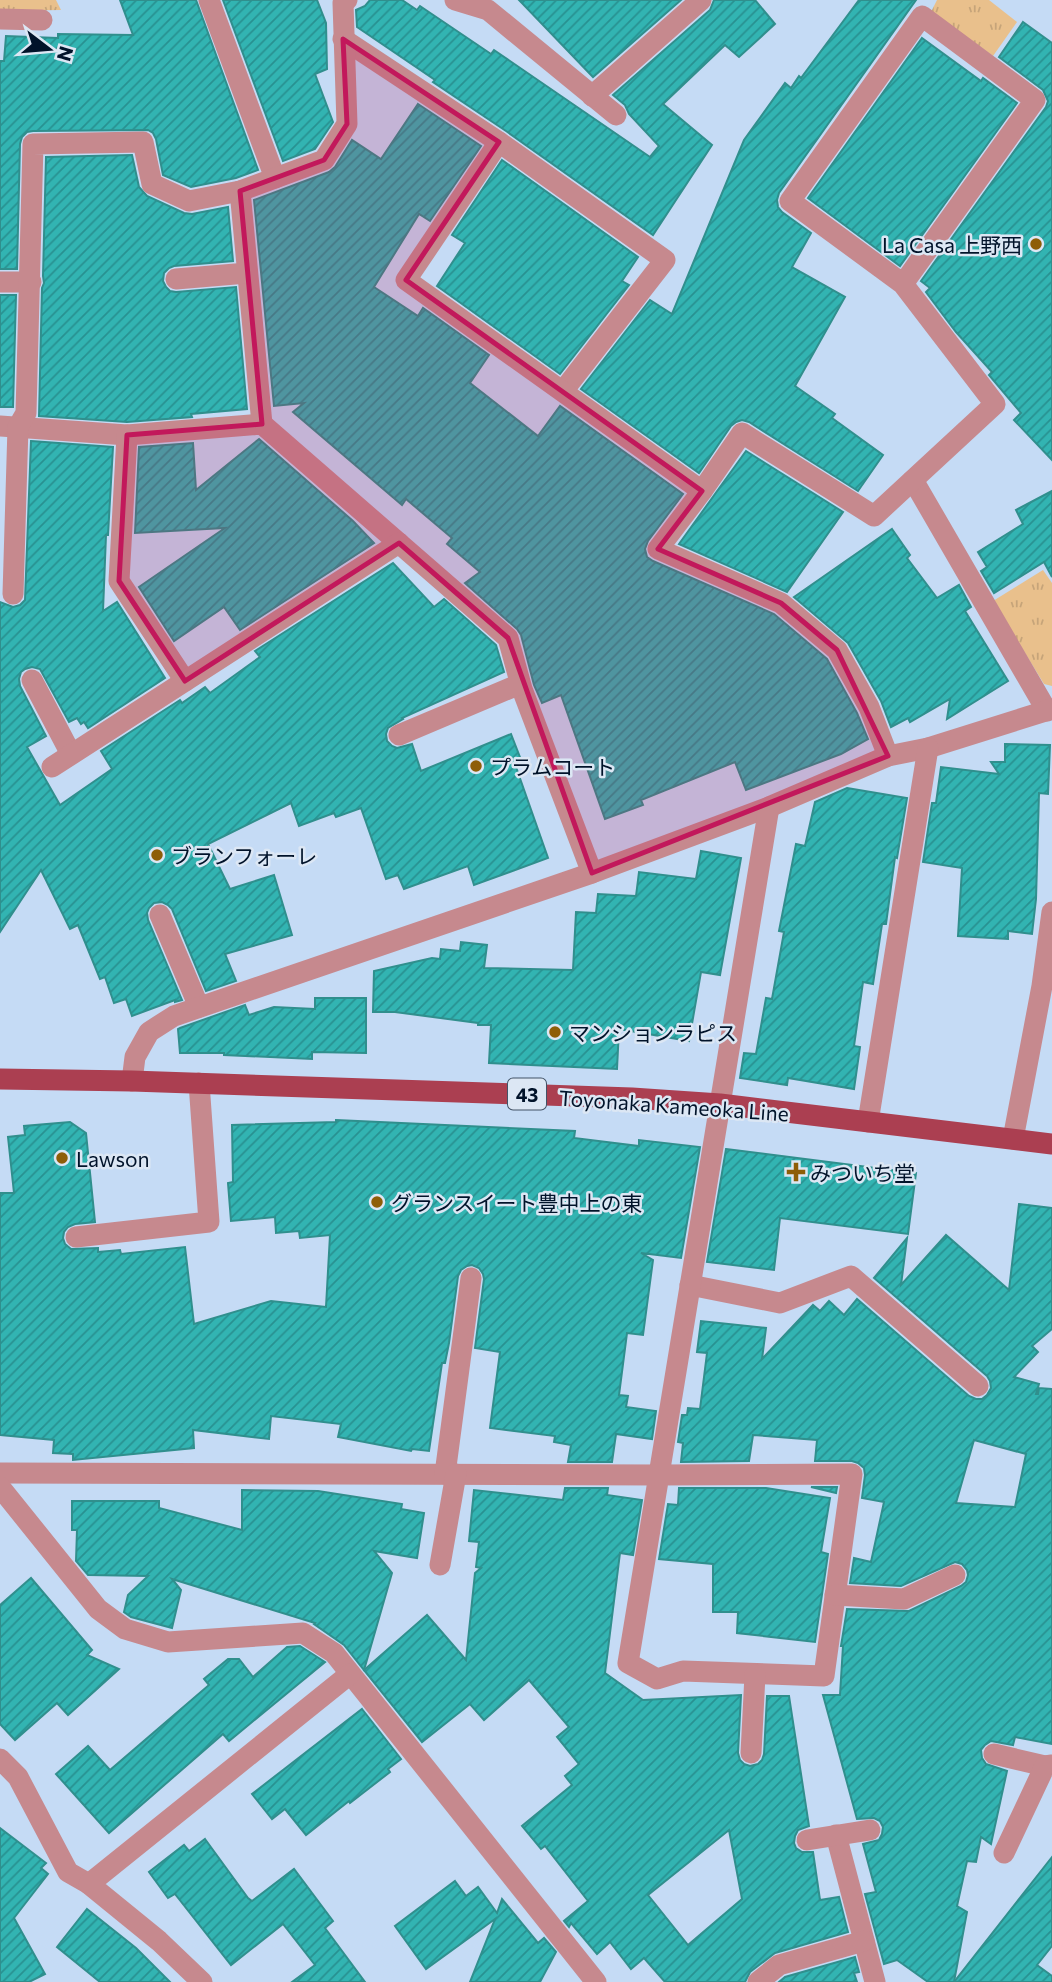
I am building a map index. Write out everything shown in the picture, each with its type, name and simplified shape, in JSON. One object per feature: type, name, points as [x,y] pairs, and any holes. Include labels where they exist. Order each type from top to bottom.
[{"type":"main road","name":"Toyonaka Kameoka Line","points":[[0,1079],[632,1098],[720,1104],[1052,1144]]},
{"type":"street","points":[[209,0],[275,177]]},
{"type":"street","points":[[9,427],[26,413],[33,144],[143,142],[152,184],[189,201],[240,191],[324,160],[347,124],[343,2],[347,0]]},
{"type":"street","points":[[455,0],[494,5],[616,115]]},
{"type":"street","points":[[592,96],[701,0]]},
{"type":"street","points":[[888,756],[869,707],[837,650],[781,603],[659,549],[742,433],[874,516],[995,404],[903,284],[790,201],[927,8],[1035,100],[903,284]]},
{"type":"street","points":[[0,19],[42,20]]},
{"type":"street","points":[[343,39],[499,142],[665,260],[563,391]]},
{"type":"street","points":[[499,142],[406,280],[702,491]]},
{"type":"street","points":[[240,191],[262,424],[508,638],[520,684],[592,873]]},
{"type":"street","points":[[176,279],[247,273]]},
{"type":"street","points":[[0,282],[31,282]]},
{"type":"street","points":[[9,427],[127,435],[262,424]]},
{"type":"street","points":[[9,427],[13,594]]},
{"type":"street","points":[[127,435],[120,581],[185,681]]},
{"type":"street","points":[[132,1081],[135,1057],[149,1032],[174,1016],[592,873],[769,807],[888,756],[928,748],[1049,710],[913,480]]},
{"type":"street","points":[[52,766],[399,543]]},
{"type":"street","points":[[32,680],[71,754]]},
{"type":"street","points":[[399,735],[520,684]]},
{"type":"street","points":[[868,1122],[928,748]]},
{"type":"street","points":[[0,1473],[659,1475],[852,1474],[824,1676],[683,1671],[657,1679],[628,1663],[659,1475],[690,1285],[769,807]]},
{"type":"street","points":[[1013,1139],[1042,986],[1052,912]]},
{"type":"street","points":[[160,915],[199,1007]]},
{"type":"street","points":[[76,1237],[209,1222],[199,1083]]},
{"type":"street","points":[[690,1285],[780,1303],[851,1276],[978,1387]]},
{"type":"street","points":[[440,1565],[471,1278]]},
{"type":"street","points":[[0,1487],[98,1609],[125,1629],[168,1642],[303,1633],[334,1653],[596,1982]]},
{"type":"street","points":[[835,1595],[904,1599],[956,1575]]},
{"type":"street","points":[[89,1884],[350,1674]]},
{"type":"street","points":[[751,1753],[755,1675]]},
{"type":"street","points":[[994,1754],[1048,1766],[1004,1853]]},
{"type":"street","points":[[0,1759],[18,1777],[68,1872],[89,1884],[159,1941],[202,1982]]},
{"type":"street","points":[[807,1840],[870,1830]]},
{"type":"street","points":[[836,1835],[875,1982]]},
{"type":"street","points":[[758,1982],[779,1965],[864,1941]]},
{"type":"highlighted area","points":[[343,39],[499,142],[406,280],[702,491],[658,549],[781,603],[837,650],[888,756],[592,873],[508,638],[399,543],[185,681],[119,581],[127,435],[262,424],[240,191],[324,160],[347,124]]},
{"type":"green space","points":[[0,0],[56,0],[61,10],[0,11]]},
{"type":"green space","points":[[937,0],[989,0],[1017,22],[993,56],[931,12]]},
{"type":"green space","points":[[1043,570],[1052,583],[1052,686],[1044,684],[993,601]]},
{"type":"building","points":[[120,0],[196,0],[258,170],[236,178],[191,187],[163,175],[156,139],[148,130],[27,132],[20,144],[17,269],[0,269],[0,61],[4,61],[6,36],[58,38],[58,34],[133,35]]},
{"type":"building","points":[[223,0],[317,0],[326,23],[327,69],[315,74],[333,122],[315,149],[283,161]]},
{"type":"building","points":[[370,0],[402,0],[417,10],[420,6],[491,54],[494,50],[650,157],[659,146],[629,114],[625,105],[613,95],[710,10],[714,0],[755,0],[775,24],[739,57],[725,45],[663,104],[712,145],[653,235],[357,27],[356,10]]},
{"type":"building","points":[[519,0],[681,0],[593,77]]},
{"type":"building","points":[[859,0],[916,0],[779,193],[777,200],[782,212],[811,233],[792,267],[845,297],[795,386],[835,414],[832,418],[883,455],[858,491],[742,420],[731,426],[699,473],[581,389],[650,300],[672,314],[744,140],[785,83],[791,88],[799,76],[801,78]]},
{"type":"building","points":[[1023,22],[1052,43],[1052,460],[1014,420],[1021,413],[989,375],[992,372],[956,332],[926,292],[930,288],[921,281],[1046,107],[1048,101],[1043,90],[999,57]]},
{"type":"building","points":[[922,38],[981,81],[983,78],[1017,103],[900,266],[808,198]]},
{"type":"building","points":[[418,104],[481,146],[430,221],[419,214],[374,287],[418,316],[423,308],[489,355],[470,383],[538,436],[560,406],[683,494],[648,541],[645,549],[647,557],[774,614],[827,659],[868,739],[841,754],[746,790],[735,762],[641,800],[643,805],[605,819],[561,695],[542,703],[534,685],[521,635],[465,583],[480,572],[447,544],[452,538],[406,499],[402,505],[293,412],[304,403],[274,406],[254,200],[329,172],[352,140],[381,159]]},
{"type":"building","points":[[132,155],[139,187],[147,196],[184,213],[228,207],[233,261],[174,266],[164,273],[163,281],[170,291],[176,292],[236,287],[247,409],[127,422],[39,416],[46,157]]},
{"type":"building","points":[[502,160],[638,257],[622,281],[629,285],[560,374],[437,286],[465,243],[452,235]]},
{"type":"building","points":[[0,295],[16,295],[13,407],[0,407]]},
{"type":"building","points":[[259,439],[353,521],[374,543],[240,630],[224,607],[174,641],[139,587],[225,528],[135,533],[139,447],[193,443],[196,490]]},
{"type":"building","points":[[31,441],[113,447],[103,611],[117,602],[165,678],[88,728],[77,718],[69,722],[40,669],[32,667],[21,672],[20,686],[46,736],[27,747],[60,805],[112,769],[101,751],[180,700],[182,703],[205,687],[210,693],[260,657],[255,651],[393,563],[434,607],[444,599],[496,645],[504,672],[402,718],[388,728],[387,741],[397,748],[412,744],[421,771],[511,734],[523,765],[516,767],[548,858],[474,885],[468,866],[404,889],[398,875],[386,879],[361,808],[336,817],[334,813],[299,826],[291,803],[208,844],[230,889],[274,875],[292,935],[225,954],[236,981],[206,991],[172,909],[162,902],[154,903],[147,913],[148,920],[182,1000],[175,1000],[132,1016],[126,999],[114,1003],[105,977],[100,979],[78,925],[70,929],[41,870],[0,932],[0,602],[13,607],[25,600]]},
{"type":"building","points":[[746,451],[843,512],[787,592],[679,544]]},
{"type":"building","points":[[1052,491],[1052,577],[1044,562],[994,593],[981,571],[987,567],[978,552],[1023,524],[1016,510]]},
{"type":"building","points":[[892,529],[910,555],[907,558],[937,598],[959,585],[971,607],[965,611],[1008,681],[947,719],[950,699],[910,722],[908,718],[891,727],[881,701],[848,643],[794,597]]},
{"type":"building","points":[[1005,744],[1050,745],[1048,794],[1039,793],[1036,899],[1032,934],[1008,931],[1008,939],[958,936],[962,868],[923,862],[932,803],[936,803],[941,767],[999,774],[991,762],[1005,762]]},
{"type":"building","points":[[847,788],[907,798],[873,984],[863,982],[854,1046],[860,1047],[854,1089],[788,1078],[787,1085],[740,1078],[744,1053],[756,1054],[766,998],[772,999],[784,932],[779,931],[796,844],[805,846],[815,802]]},
{"type":"building","points":[[701,851],[741,858],[720,975],[701,972],[689,1041],[619,1029],[617,1069],[489,1063],[491,1025],[395,1012],[373,1012],[374,971],[432,958],[440,959],[441,949],[460,951],[461,942],[487,945],[484,968],[573,970],[576,912],[596,913],[598,894],[636,896],[639,872],[696,879]]},
{"type":"building","points":[[315,998],[366,998],[366,1053],[312,1052],[312,1059],[180,1053],[180,1028],[245,1005],[249,1015],[274,1007],[315,1009]]},
{"type":"building","points":[[336,1120],[575,1131],[574,1138],[639,1146],[639,1140],[700,1147],[681,1258],[641,1253],[653,1260],[643,1335],[627,1333],[619,1395],[628,1396],[626,1407],[656,1411],[652,1439],[616,1434],[612,1462],[568,1462],[571,1445],[554,1442],[555,1436],[490,1428],[500,1352],[475,1348],[484,1279],[479,1268],[472,1265],[461,1270],[458,1276],[429,1451],[411,1451],[338,1437],[341,1424],[271,1416],[269,1439],[193,1430],[194,1448],[73,1460],[73,1454],[53,1453],[54,1440],[0,1435],[0,1193],[14,1193],[8,1137],[25,1135],[24,1126],[70,1122],[86,1133],[95,1222],[68,1227],[64,1232],[65,1244],[71,1249],[98,1248],[98,1252],[120,1250],[121,1254],[185,1247],[194,1324],[271,1301],[326,1307],[330,1235],[300,1238],[299,1231],[276,1233],[275,1217],[231,1221],[228,1183],[233,1182],[232,1125]]},
{"type":"building","points":[[726,1149],[916,1173],[908,1234],[780,1218],[774,1270],[707,1262]]},
{"type":"building","points":[[1019,1204],[1052,1208],[1052,1329],[1032,1346],[1038,1352],[1014,1377],[1039,1384],[1036,1394],[1039,1388],[1052,1389],[1052,1744],[1015,1737],[1013,1745],[991,1741],[981,1750],[986,1764],[1007,1771],[991,1844],[981,1837],[976,1862],[967,1861],[957,1906],[967,1912],[954,1982],[928,1982],[897,1960],[884,1964],[865,1894],[876,1892],[863,1844],[879,1840],[883,1827],[880,1821],[874,1818],[857,1819],[823,1695],[840,1695],[841,1646],[847,1609],[909,1611],[961,1586],[966,1582],[967,1570],[962,1564],[955,1562],[901,1586],[850,1583],[854,1558],[871,1562],[884,1502],[862,1498],[865,1475],[864,1468],[858,1463],[815,1461],[817,1440],[753,1435],[749,1461],[681,1462],[683,1443],[678,1442],[682,1415],[687,1415],[688,1408],[700,1409],[707,1353],[697,1352],[701,1321],[766,1328],[762,1359],[813,1305],[820,1311],[829,1301],[844,1315],[857,1299],[969,1396],[982,1399],[991,1388],[987,1376],[874,1278],[907,1238],[901,1285],[946,1235],[1009,1290]],"holes":[[[974,1440],[1026,1454],[1015,1507],[956,1503]]]},
{"type":"building","points":[[811,1487],[837,1487],[836,1493]]},
{"type":"building","points":[[565,1488],[608,1488],[607,1495],[642,1500],[633,1555],[620,1553],[605,1673],[643,1700],[741,1695],[738,1753],[740,1760],[750,1766],[758,1764],[764,1754],[767,1696],[789,1696],[809,1826],[798,1830],[794,1843],[802,1852],[813,1852],[820,1900],[839,1897],[848,1932],[775,1953],[750,1972],[745,1982],[665,1982],[644,1958],[631,1969],[610,1942],[597,1954],[571,1923],[569,1927],[564,1921],[588,1901],[545,1846],[541,1849],[522,1826],[572,1785],[565,1776],[579,1764],[557,1737],[569,1727],[529,1680],[484,1720],[470,1704],[422,1742],[364,1670],[427,1615],[466,1660],[475,1573],[481,1568],[476,1567],[479,1542],[469,1541],[474,1490],[563,1500]],"holes":[[[729,1830],[742,1899],[688,1945],[648,1895]]]},
{"type":"building","points":[[679,1488],[766,1488],[830,1498],[821,1552],[828,1554],[815,1642],[737,1633],[738,1612],[713,1612],[713,1564],[659,1559],[668,1504],[678,1505]]},
{"type":"building","points":[[242,1490],[318,1491],[402,1504],[401,1509],[424,1513],[417,1558],[374,1551],[392,1573],[364,1670],[344,1645],[315,1623],[172,1579],[181,1590],[172,1628],[131,1617],[124,1612],[128,1595],[148,1576],[88,1575],[76,1561],[77,1530],[72,1530],[72,1501],[159,1501],[159,1508],[242,1530]]},
{"type":"building","points":[[31,1578],[92,1650],[87,1655],[119,1669],[68,1715],[57,1703],[15,1740],[0,1724],[0,1605]]},
{"type":"building","points":[[300,1646],[325,1662],[229,1741],[223,1734],[109,1833],[56,1774],[88,1746],[110,1770],[209,1685],[204,1679],[228,1659],[239,1659],[253,1677],[287,1647]]},
{"type":"building","points":[[362,1709],[401,1759],[388,1769],[390,1772],[306,1835],[285,1809],[272,1819],[252,1794]]},
{"type":"building","points":[[0,1828],[46,1863],[41,1868],[48,1874],[14,1918],[45,1974],[29,1982],[0,1982]]},
{"type":"building","points":[[205,1839],[252,1901],[294,1869],[333,1921],[325,1928],[365,1982],[292,1982],[315,1965],[283,1924],[231,1965],[175,1894],[168,1898],[149,1872],[184,1845],[189,1851]]},
{"type":"building","points":[[1052,1857],[1052,1946],[1037,1965],[1052,1976],[1052,1982],[954,1982]]},
{"type":"building","points":[[455,1881],[466,1896],[478,1887],[497,1913],[502,1899],[538,1943],[544,1938],[556,1952],[540,1982],[470,1982],[495,1919],[426,1969],[395,1926]]},
{"type":"building","points":[[87,1909],[136,1948],[170,1982],[100,1982],[57,1947]]},
{"type":"building","points":[[855,1957],[859,1972],[854,1973],[857,1982],[779,1982],[785,1977]]},
{"type":"place","name":"La Casa 上野西","points":[[1036,244]]},
{"type":"place","name":"プラムコート","points":[[476,766]]},
{"type":"place","name":"ブランフォーレ","points":[[157,855]]},
{"type":"place","name":"マンションラピス","points":[[555,1032]]},
{"type":"place","name":"Lawson","points":[[62,1158]]},
{"type":"place","name":"みついち堂","points":[[796,1172]]},
{"type":"place","name":"グランスイート豊中上の東","points":[[377,1202]]}]
